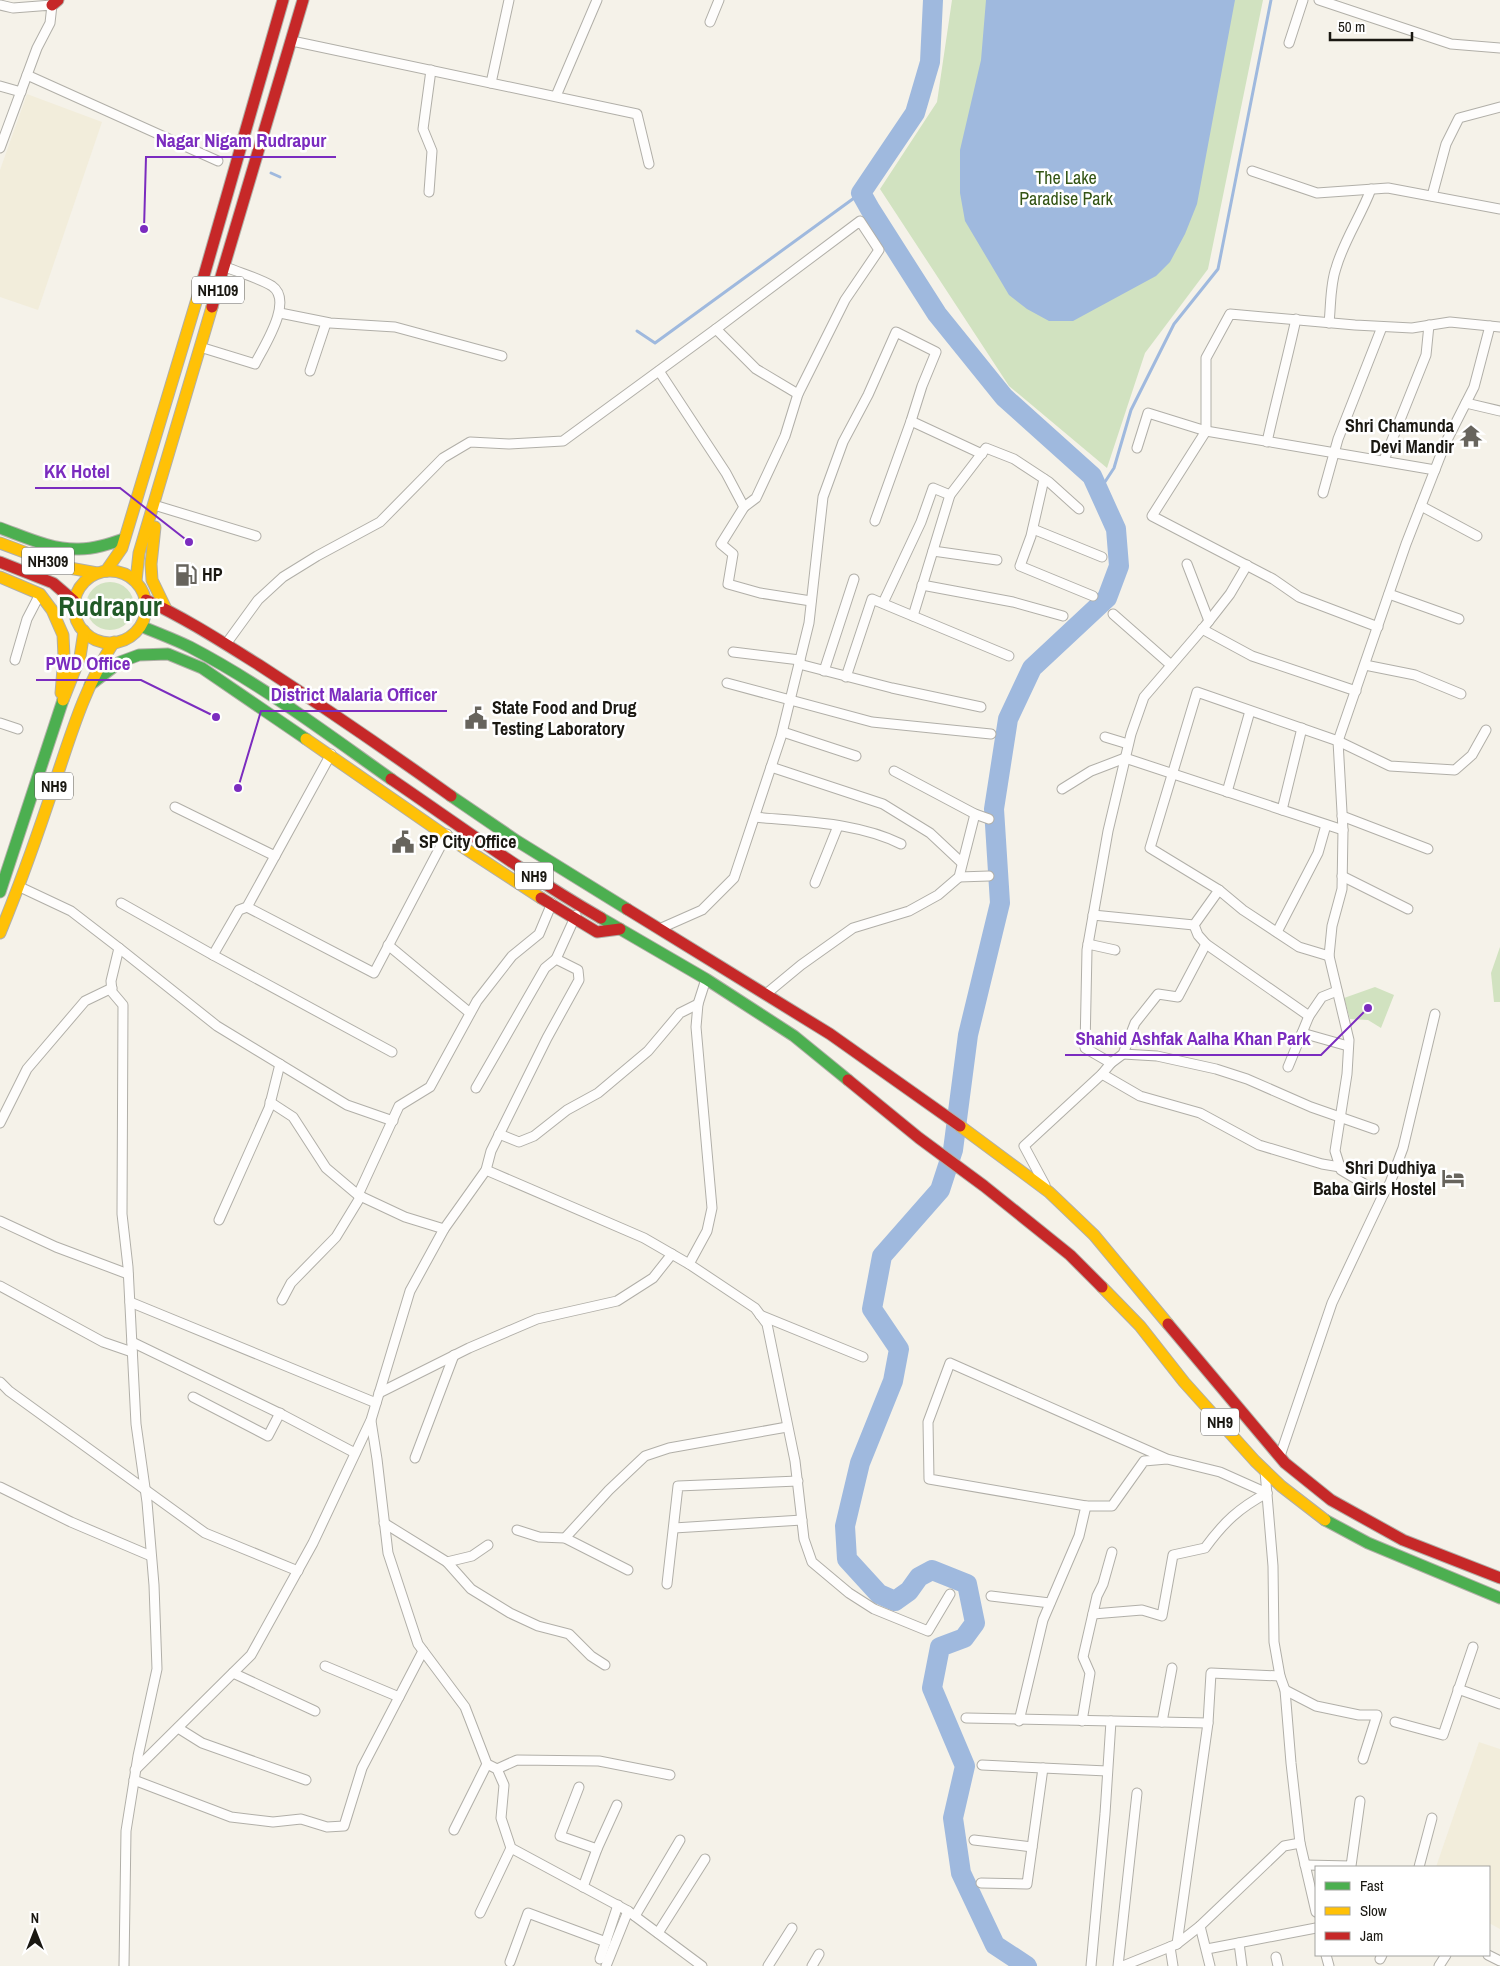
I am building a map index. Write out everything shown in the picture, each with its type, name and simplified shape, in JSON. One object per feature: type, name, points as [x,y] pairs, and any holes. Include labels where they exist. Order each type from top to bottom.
[{"type":"highway","name":"NH109","points":[[101,572],[122,548],[210,260],[283,0]]},
{"type":"highway","name":"NH109","points":[[136,581],[139,552],[174,431],[226,267],[304,0]]},
{"type":"highway","points":[[210,260],[226,267]]},
{"type":"highway","points":[[160,426],[174,431]]},
{"type":"highway","points":[[154,505],[156,521],[151,564],[152,580],[166,609]]},
{"type":"highway","points":[[1,543],[4,529],[35,540],[72,549],[105,546],[124,539]]},
{"type":"highway","name":"NH309","points":[[1,543],[64,567],[101,572]]},
{"type":"highway","name":"NH309","points":[[0,562],[53,583],[74,601]]},
{"type":"highway","points":[[114,642],[97,641],[79,626],[74,615],[74,601],[76,592],[83,582],[101,572],[115,570],[127,574],[136,581],[143,591],[146,600],[146,615],[141,626]]},
{"type":"highway","points":[[0,577],[40,594],[52,610],[63,634],[64,658],[60,686],[62,703]]},
{"type":"highway","name":"NH9","points":[[146,600],[166,609],[226,644],[306,695],[517,841],[830,1034],[1002,1156],[1049,1192],[1094,1235],[1286,1464],[1331,1500],[1402,1540],[1500,1578]]},
{"type":"highway","name":"NH9","points":[[0,933],[20,887],[79,712],[99,664],[114,642],[122,641],[141,626],[188,646],[219,663],[338,741],[453,822],[580,906],[706,979],[794,1036],[919,1138],[984,1186],[1070,1255],[1140,1326],[1184,1382],[1265,1471],[1320,1518],[1368,1543],[1500,1598]]},
{"type":"highway","name":"NH9","points":[[2,886],[62,703],[80,658],[84,631]]},
{"type":"highway","points":[[90,685],[120,662],[140,654],[168,654],[202,668],[446,836],[551,905],[597,932],[620,929]]},
{"type":"highway","points":[[2,886],[20,887]]},
{"type":"highway","points":[[706,979],[716,964]]},
{"type":"street","points":[[491,83],[509,0]]},
{"type":"street","points":[[556,96],[597,0]]},
{"type":"street","points":[[710,22],[718,0]]},
{"type":"street","points":[[1289,43],[1304,0]]},
{"type":"street","points":[[1319,0],[1452,44],[1500,48]]},
{"type":"street","points":[[0,5],[55,2],[50,23],[37,48],[0,148]]},
{"type":"street","points":[[292,41],[637,114],[649,164]]},
{"type":"street","points":[[429,192],[432,151],[423,129],[432,70]]},
{"type":"street","points":[[27,75],[218,161]]},
{"type":"street","points":[[0,86],[21,92]]},
{"type":"street","points":[[1432,196],[1446,144],[1459,118],[1500,107]]},
{"type":"street","points":[[1252,171],[1318,193],[1388,188],[1500,209]]},
{"type":"street","points":[[1329,322],[1335,270],[1346,240],[1364,208],[1371,189]]},
{"type":"street","points":[[226,644],[258,600],[283,577],[380,522],[443,458],[470,442],[509,444],[563,440],[860,221],[880,250],[845,300],[798,394],[785,436],[756,498],[744,507],[721,544],[732,554],[728,584],[760,593],[811,601]]},
{"type":"street","points":[[200,347],[255,364],[280,313],[280,296],[273,287],[226,267]]},
{"type":"street","points":[[280,313],[326,322],[395,327],[502,356]]},
{"type":"street","points":[[1378,627],[1299,597],[1273,579],[1152,516],[1206,431],[1206,358],[1230,314],[1382,327],[1412,328],[1450,322],[1500,327]]},
{"type":"street","points":[[1267,442],[1277,397],[1286,369],[1296,319]]},
{"type":"street","points":[[310,371],[326,322]]},
{"type":"street","points":[[1384,460],[1426,355],[1429,325]]},
{"type":"street","points":[[1383,1195],[1341,1170],[1335,1151],[1347,1074],[1349,1040],[1329,956],[1332,926],[1342,889],[1343,830],[1338,741],[1421,506],[1445,444],[1474,387],[1490,326]]},
{"type":"street","points":[[1324,493],[1338,438],[1382,327]]},
{"type":"street","points":[[716,329],[756,369],[798,394]]},
{"type":"street","points":[[659,929],[702,910],[734,878],[783,732],[800,662],[809,623],[823,497],[843,442],[868,395],[896,332],[936,352],[922,386],[912,421],[875,521]]},
{"type":"street","points":[[659,371],[726,473],[744,507]]},
{"type":"street","points":[[1466,403],[1500,411]]},
{"type":"street","points":[[1136,448],[1148,413],[1206,431],[1435,470]]},
{"type":"street","points":[[912,421],[982,454]]},
{"type":"street","points":[[913,616],[950,495],[986,448],[1014,459],[1044,479],[1079,509]]},
{"type":"street","points":[[1044,479],[1033,529],[1020,566],[1093,596]]},
{"type":"street","points":[[883,604],[920,522],[933,488],[950,495]]},
{"type":"street","points":[[154,505],[256,536]]},
{"type":"street","points":[[1421,506],[1477,536]]},
{"type":"street","points":[[1033,529],[1102,557]]},
{"type":"street","points":[[933,551],[997,560]]},
{"type":"street","points":[[1188,564],[1209,621]]},
{"type":"street","points":[[1111,1063],[1085,1048],[1088,944],[1108,831],[1128,744],[1144,697],[1209,621],[1230,594],[1247,565]]},
{"type":"street","points":[[824,671],[854,579]]},
{"type":"street","points":[[922,585],[1013,602],[1064,616]]},
{"type":"street","points":[[15,660],[27,618],[40,594]]},
{"type":"street","points":[[1389,594],[1459,619]]},
{"type":"street","points":[[846,677],[872,599],[1009,656]]},
{"type":"street","points":[[1113,614],[1171,665]]},
{"type":"street","points":[[1202,629],[1252,656],[1356,691]]},
{"type":"street","points":[[733,652],[800,662],[846,677],[981,707]]},
{"type":"street","points":[[1365,665],[1415,675],[1461,694]]},
{"type":"street","points":[[727,683],[872,722],[991,734]]},
{"type":"street","points":[[1329,956],[1299,947],[1243,910],[1219,890],[1150,848],[1198,692],[1338,741],[1390,766],[1454,770],[1472,755],[1486,730]]},
{"type":"street","points":[[1227,792],[1250,711]]},
{"type":"street","points":[[0,723],[18,729]]},
{"type":"street","points":[[1282,810],[1302,728]]},
{"type":"street","points":[[783,732],[856,756]]},
{"type":"street","points":[[1105,737],[1128,744]]},
{"type":"street","points":[[213,955],[239,910],[248,907],[338,741]]},
{"type":"street","points":[[1062,789],[1091,771],[1125,758],[1343,830]]},
{"type":"street","points":[[771,767],[883,804],[930,833],[962,863]]},
{"type":"street","points":[[894,771],[975,814],[989,818]]},
{"type":"street","points":[[175,807],[275,856]]},
{"type":"street","points":[[766,994],[801,965],[853,928],[909,911],[938,895],[959,877],[975,814]]},
{"type":"street","points":[[754,816],[838,826],[882,834],[901,844]]},
{"type":"street","points":[[1342,816],[1428,849]]},
{"type":"street","points":[[248,907],[374,973],[453,822]]},
{"type":"street","points":[[1276,932],[1318,852],[1326,825]]},
{"type":"street","points":[[815,883],[838,826]]},
{"type":"street","points":[[959,877],[989,876]]},
{"type":"street","points":[[1342,876],[1408,909]]},
{"type":"street","points":[[20,887],[71,911],[217,1026],[347,1105],[393,1121]]},
{"type":"street","points":[[1194,925],[1219,890]]},
{"type":"street","points":[[282,1300],[291,1284],[336,1237],[359,1196],[399,1106],[430,1087],[477,1001],[512,956],[538,934],[557,891]]},
{"type":"street","points":[[121,903],[392,1052]]},
{"type":"street","points":[[476,1088],[545,968],[556,959],[580,906]]},
{"type":"street","points":[[1093,915],[1194,925]]},
{"type":"street","points":[[1194,925],[1198,935],[1206,944],[1309,1016]]},
{"type":"street","points":[[1088,944],[1115,950]]},
{"type":"street","points":[[1049,1192],[1024,1146],[1102,1074],[1111,1063],[1124,1054],[1135,1023],[1158,994],[1178,997],[1206,944]]},
{"type":"street","points":[[388,945],[470,1013]]},
{"type":"street","points":[[119,948],[111,980],[112,992],[123,1005],[122,1214],[130,1302],[136,1424],[152,1556],[157,1669],[134,1780],[126,1831],[124,1966]]},
{"type":"street","points":[[136,1770],[251,1655],[298,1571],[370,1420],[410,1291],[444,1228],[486,1170],[491,1151],[499,1134],[547,1038],[579,980],[578,970],[556,959]]},
{"type":"street","points":[[689,1264],[707,1231],[712,1208],[696,1027],[698,1004],[706,979]]},
{"type":"street","points":[[0,1122],[34,1061],[85,1000],[112,988]]},
{"type":"street","points":[[1288,1066],[1309,1016],[1322,997],[1337,991]]},
{"type":"street","points":[[499,1134],[519,1142],[534,1136],[567,1110],[598,1093],[648,1052],[680,1013],[698,1004]]},
{"type":"street","points":[[1280,1456],[1332,1303],[1390,1183],[1403,1148],[1434,1014]]},
{"type":"street","points":[[1302,1033],[1348,1046]]},
{"type":"street","points":[[1124,1054],[1157,1056],[1216,1069],[1247,1079],[1340,1118],[1374,1129]]},
{"type":"street","points":[[219,1220],[242,1172],[270,1102],[280,1064]]},
{"type":"street","points":[[1102,1074],[1140,1096],[1200,1113],[1259,1145],[1322,1164],[1340,1167]]},
{"type":"street","points":[[270,1102],[293,1117],[326,1168],[359,1196],[405,1217],[444,1228]]},
{"type":"street","points":[[486,1170],[644,1238],[689,1264],[755,1308],[767,1324],[795,1461],[804,1539],[812,1562],[849,1592],[874,1609],[928,1631],[950,1594]]},
{"type":"street","points":[[0,1221],[56,1247],[128,1274]]},
{"type":"street","points":[[379,1394],[454,1355],[537,1319],[617,1301],[653,1278],[672,1254]]},
{"type":"street","points":[[0,1286],[103,1342],[132,1352]]},
{"type":"street","points":[[130,1302],[376,1403]]},
{"type":"street","points":[[760,1315],[863,1357]]},
{"type":"street","points":[[132,1342],[355,1453]]},
{"type":"street","points":[[416,1458],[454,1355]]},
{"type":"street","points":[[1167,1458],[1144,1462],[1112,1506],[1086,1506],[930,1480],[928,1422],[950,1364],[1167,1458],[1220,1472],[1267,1493]]},
{"type":"street","points":[[0,1382],[9,1391],[206,1533],[298,1571]]},
{"type":"street","points":[[193,1397],[268,1436],[280,1414]]},
{"type":"street","points":[[370,1420],[388,1553],[418,1644],[465,1707],[487,1764],[497,1769],[504,1785],[501,1818],[511,1848],[618,1905],[702,1966]]},
{"type":"street","points":[[565,1538],[609,1490],[645,1456],[669,1448],[787,1427]]},
{"type":"street","points":[[1265,1471],[1273,1566],[1274,1642],[1280,1676],[1285,1690],[1300,1843],[1315,1908]]},
{"type":"street","points":[[667,1584],[678,1486],[798,1481]]},
{"type":"street","points":[[0,1487],[71,1522],[152,1556]]},
{"type":"street","points":[[1093,1614],[1142,1610],[1162,1616],[1173,1555],[1205,1548],[1221,1526],[1246,1504],[1267,1493]]},
{"type":"street","points":[[1019,1720],[1043,1620],[1079,1536],[1086,1506]]},
{"type":"street","points":[[674,1528],[802,1520]]},
{"type":"street","points":[[384,1523],[447,1562],[471,1589],[510,1613],[538,1626],[569,1634],[591,1656],[605,1665]]},
{"type":"street","points":[[517,1530],[540,1537],[565,1538],[628,1570]]},
{"type":"street","points":[[447,1562],[472,1556],[488,1546]]},
{"type":"street","points":[[1082,1721],[1090,1674],[1083,1657],[1093,1614],[1112,1552]]},
{"type":"street","points":[[990,1596],[1050,1603]]},
{"type":"street","points":[[1395,1722],[1443,1735],[1473,1647]]},
{"type":"street","points":[[134,1780],[231,1817],[273,1822],[301,1819],[327,1827],[344,1826],[362,1768],[423,1651]]},
{"type":"street","points":[[325,1666],[400,1697]]},
{"type":"street","points":[[1162,1722],[1172,1668]]},
{"type":"street","points":[[1173,1966],[1174,1945],[1208,1722],[1211,1672],[1280,1676]]},
{"type":"street","points":[[233,1673],[315,1711]]},
{"type":"street","points":[[1458,1689],[1500,1704]]},
{"type":"street","points":[[1285,1690],[1316,1706],[1358,1715],[1377,1715],[1363,1759]]},
{"type":"street","points":[[966,1718],[1208,1722]]},
{"type":"street","points":[[1091,1966],[1111,1721]]},
{"type":"street","points":[[178,1728],[202,1744],[306,1780]]},
{"type":"street","points":[[497,1769],[517,1760],[599,1761],[670,1775]]},
{"type":"street","points":[[454,1830],[487,1764]]},
{"type":"street","points":[[982,1765],[1107,1771]]},
{"type":"street","points":[[981,1883],[1027,1884],[1043,1768]]},
{"type":"street","points":[[579,1787],[560,1836],[597,1849]]},
{"type":"street","points":[[1118,1966],[1137,1793]]},
{"type":"street","points":[[1305,1865],[1351,1866],[1360,1801]]},
{"type":"street","points":[[583,1887],[597,1849],[617,1805]]},
{"type":"street","points":[[1419,1866],[1432,1818]]},
{"type":"street","points":[[603,1963],[631,1914],[680,1840]]},
{"type":"street","points":[[974,1840],[1032,1847]]},
{"type":"street","points":[[1123,1966],[1135,1964],[1174,1945],[1200,1926],[1284,1846],[1300,1843]]},
{"type":"street","points":[[480,1913],[511,1848]]},
{"type":"street","points":[[658,1933],[705,1859]]},
{"type":"street","points":[[603,1963],[606,1942],[618,1905]]},
{"type":"street","points":[[510,1962],[528,1913],[606,1942]]},
{"type":"street","points":[[1200,1926],[1210,1966]]},
{"type":"street","points":[[768,1966],[792,1928]]},
{"type":"street","points":[[1207,1949],[1315,1928]]},
{"type":"street","points":[[1238,1943],[1242,1966]]},
{"type":"street","points":[[812,1966],[819,1954]]},
{"type":"shaded area","points":[[27,94],[102,122],[38,310],[0,297],[0,170]]},
{"type":"shaded area","points":[[1479,1742],[1500,1749],[1500,1929],[1490,1924],[1490,1866],[1436,1866]]},
{"type":"green space","name":"The Lake Paradise Park","points":[[952,0],[1263,0],[1208,269],[1145,353],[1107,468],[1009,386],[880,189],[937,102]]},
{"type":"green space","points":[[110,582],[119,584],[127,589],[132,597],[134,606],[132,615],[127,623],[119,628],[110,630],[101,628],[93,623],[88,615],[86,606],[88,597],[93,589],[101,584]]},
{"type":"green space","points":[[1500,947],[1500,1002],[1494,1002],[1491,973]]},
{"type":"green space","points":[[1375,987],[1394,995],[1381,1028],[1368,1020],[1350,1019],[1344,998]]},
{"type":"water","name":"The Lake Paradise Park","points":[[986,0],[1235,0],[1197,204],[1185,234],[1170,262],[1156,276],[1073,321],[1049,321],[1027,309],[1009,295],[965,221],[960,193],[960,150],[981,60]]},
{"type":"waterway","points":[[933,0],[930,62],[915,113],[861,193],[937,314],[1004,397],[1092,476],[1116,529],[1119,566],[1107,598],[1032,668],[1008,719],[994,809],[1000,903],[968,1035],[953,1150],[940,1190],[882,1256],[872,1309],[899,1349],[893,1381],[860,1463],[845,1526],[847,1559],[879,1594],[895,1601],[909,1591],[919,1577],[932,1570],[967,1584],[975,1623],[964,1638],[940,1647],[932,1688],[965,1766],[953,1818],[961,1873],[995,1945],[1027,1966]]},
{"type":"waterway","points":[[1099,491],[1114,468],[1131,410],[1174,324],[1218,269],[1271,0]]},
{"type":"waterway","points":[[271,173],[280,177]]},
{"type":"waterway","points":[[637,331],[655,343],[861,193]]},
{"type":"traffic: fast","points":[[0,528],[39,542],[69,549],[85,549],[124,539]]},
{"type":"traffic: fast","points":[[141,626],[190,647],[216,661],[293,710],[391,779]]},
{"type":"traffic: fast","points":[[90,685],[120,662],[139,655],[168,654],[202,668],[306,739]]},
{"type":"traffic: fast","points":[[0,892],[63,700]]},
{"type":"traffic: fast","points":[[451,796],[517,841],[627,909]]},
{"type":"traffic: fast","points":[[601,918],[706,979],[794,1036],[848,1080]]},
{"type":"traffic: fast","points":[[1325,1520],[1368,1543],[1500,1598]]},
{"type":"traffic: slow","points":[[106,571],[122,548],[203,279]]},
{"type":"traffic: slow","points":[[136,581],[139,553],[212,307]]},
{"type":"traffic: slow","points":[[155,527],[151,564],[152,580],[166,609]]},
{"type":"traffic: slow","points":[[0,543],[64,567],[97,573]]},
{"type":"traffic: slow","points":[[117,571],[136,581],[144,593],[146,607],[144,621],[136,633],[124,641],[103,643],[84,633],[76,621],[74,600],[84,581],[96,573],[117,571]]},
{"type":"traffic: slow","points":[[0,577],[40,594],[52,610],[63,635],[64,657],[61,693]]},
{"type":"traffic: slow","points":[[63,700],[80,657],[84,631]]},
{"type":"traffic: slow","points":[[0,933],[30,856],[80,708],[95,674],[114,642]]},
{"type":"traffic: slow","points":[[306,739],[446,836],[541,898]]},
{"type":"traffic: slow","points":[[960,1126],[1049,1192],[1094,1235],[1168,1324]]},
{"type":"traffic: slow","points":[[1102,1287],[1140,1326],[1184,1382],[1255,1461],[1281,1486],[1325,1520]]},
{"type":"traffic: jam","points":[[52,5],[58,0]]},
{"type":"traffic: jam","points":[[203,279],[283,0]]},
{"type":"traffic: jam","points":[[212,307],[303,0]]},
{"type":"traffic: jam","points":[[0,562],[53,583],[74,601]]},
{"type":"traffic: jam","points":[[146,600],[189,622],[259,665],[356,729],[451,796]]},
{"type":"traffic: jam","points":[[391,779],[521,868],[601,918]]},
{"type":"traffic: jam","points":[[541,898],[597,932],[620,929]]},
{"type":"traffic: jam","points":[[627,909],[830,1034],[960,1126]]},
{"type":"traffic: jam","points":[[848,1080],[919,1138],[984,1186],[1070,1255],[1102,1287]]},
{"type":"traffic: jam","points":[[1168,1324],[1285,1463],[1331,1500],[1403,1540],[1500,1578]]},
{"type":"place","name":"Nagar Nigam Rudrapur","points":[[144,229]]},
{"type":"place","name":"Shri Chamunda Devi Mandir","points":[[1471,436]]},
{"type":"place","name":"KK Hotel","points":[[189,542]]},
{"type":"place","name":"HP","points":[[186,575]]},
{"type":"place","name":"PWD Office","points":[[216,717]]},
{"type":"place","name":"State Food and Drug Testing Laboratory","points":[[476,718]]},
{"type":"place","name":"District Malaria Officer","points":[[238,788]]},
{"type":"place","name":"SP City Office","points":[[403,842]]},
{"type":"place","name":"Shahid Ashfak Aalha Khan Park","points":[[1368,1008]]},
{"type":"place","name":"Shri Dudhiya Baba Girls Hostel","points":[[1453,1178]]},
{"type":"district","name":"Rudrapur","points":[[110,606]]}]
